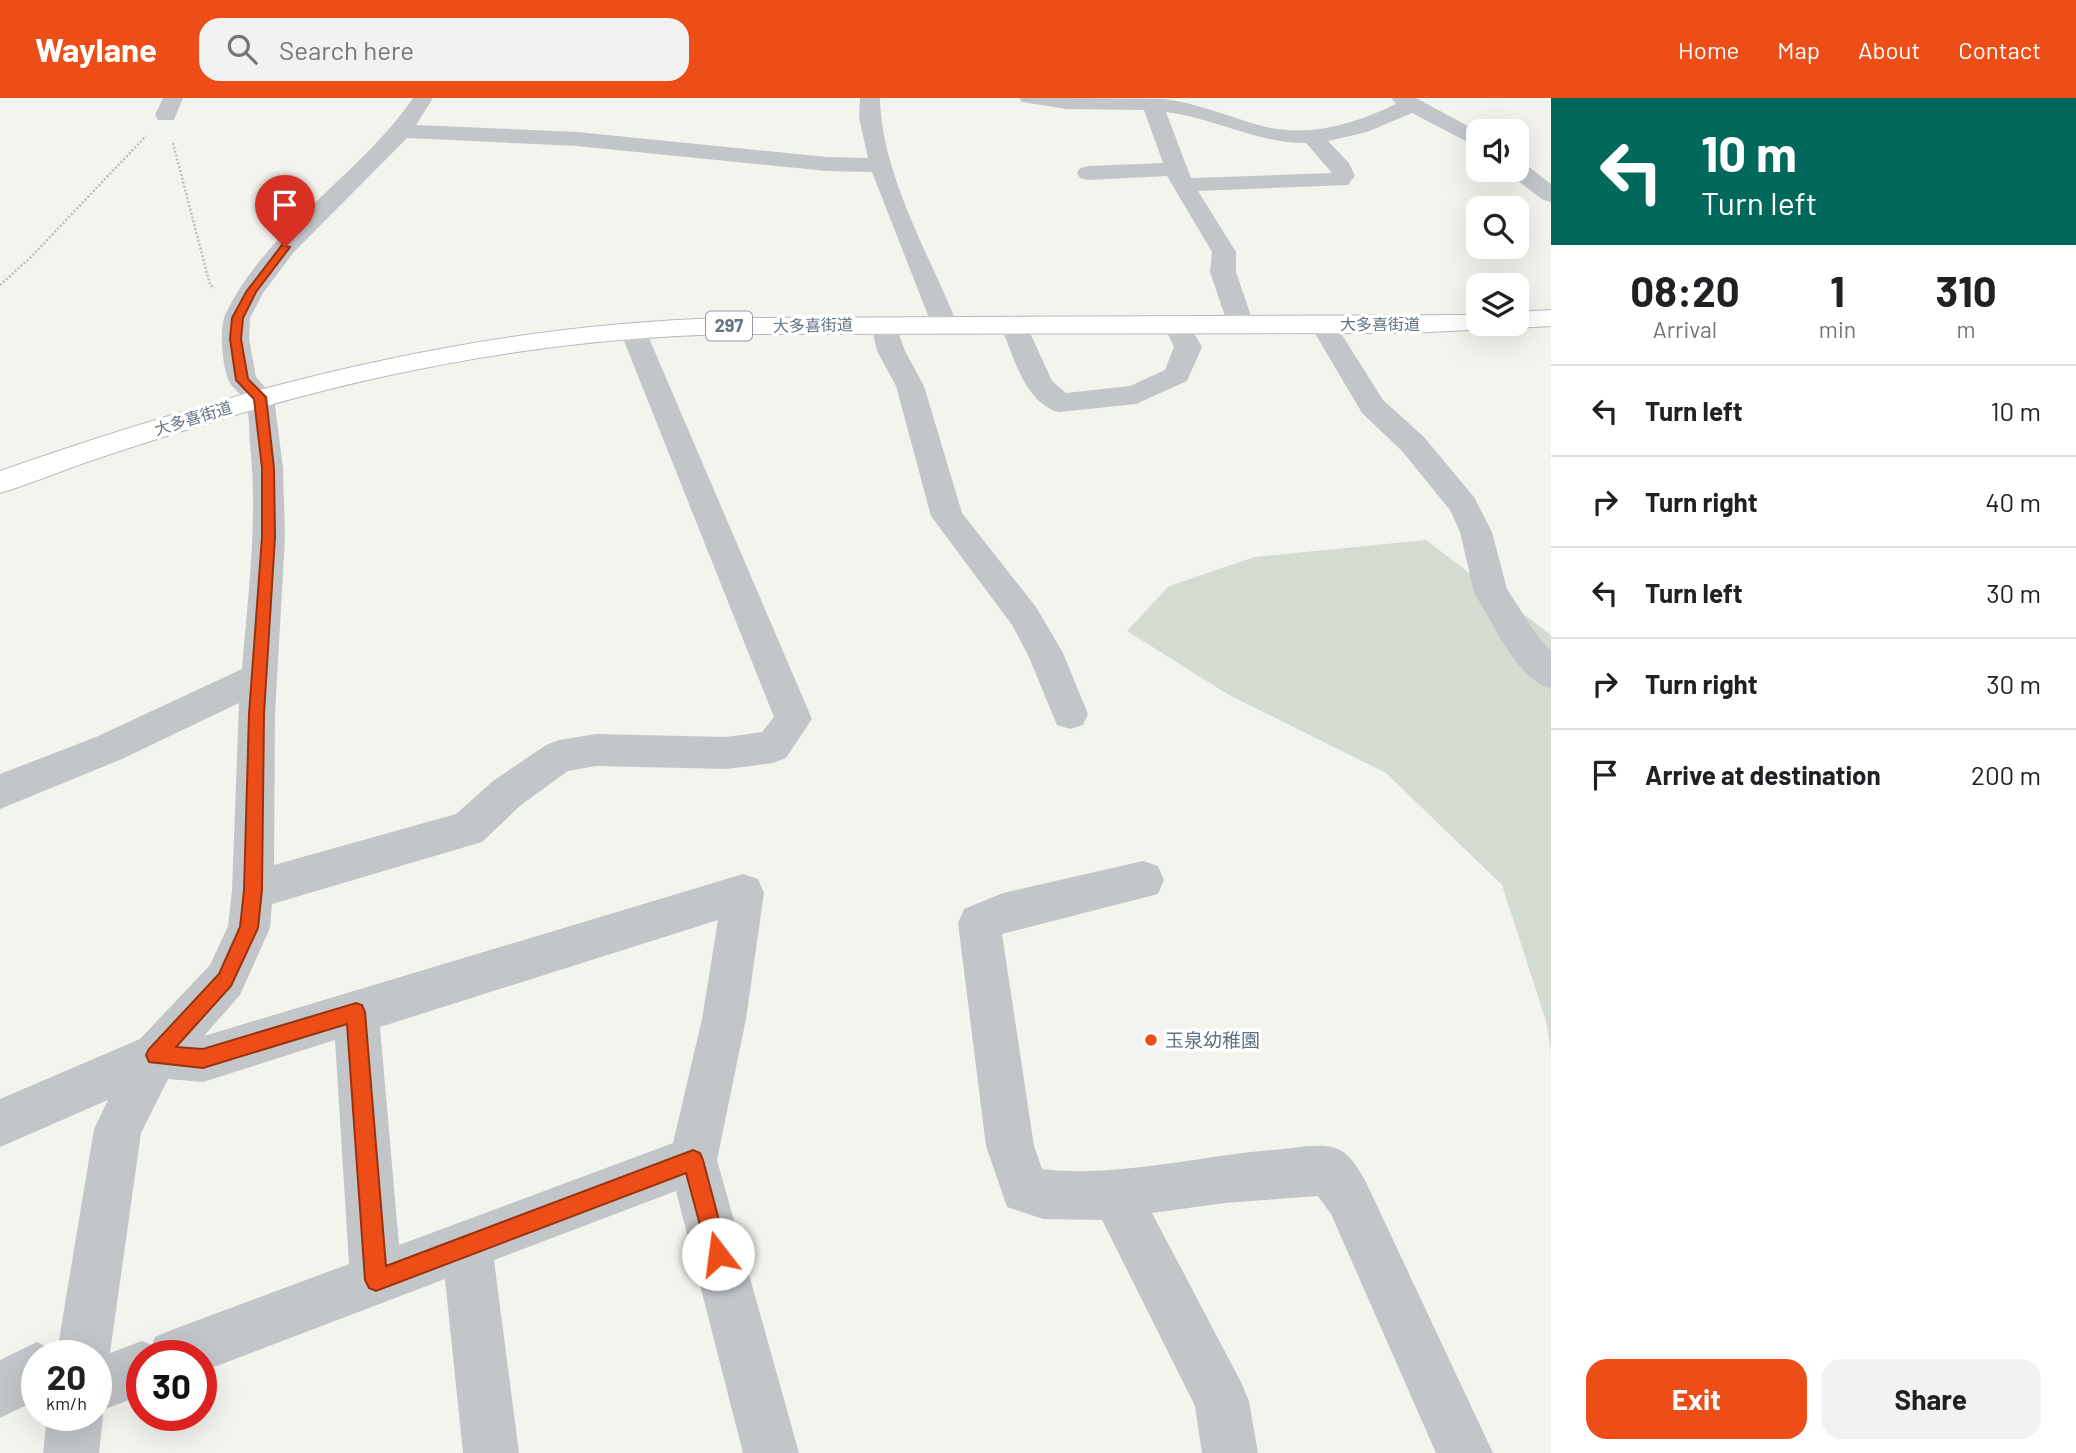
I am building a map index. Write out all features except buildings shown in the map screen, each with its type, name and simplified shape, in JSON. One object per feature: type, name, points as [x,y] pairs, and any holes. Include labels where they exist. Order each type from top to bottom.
[{"type":"highway","points":[[1529,319],[1551,318]]},
{"type":"highway","name":"大多喜街道","points":[[0,482],[112,442],[260,397],[395,363],[490,347],[633,331],[944,323],[1466,323]]},
{"type":"street","points":[[84,1340],[118,1129],[156,1055],[225,980],[249,928],[253,890],[259,677],[268,537],[268,468],[260,397],[242,380],[235,339],[237,318],[285,247],[401,131],[423,98]]},
{"type":"street","points":[[870,98],[868,108],[881,165],[944,323]]},
{"type":"street","points":[[1029,98],[1056,103],[1194,104],[1265,133],[1313,138],[1327,137],[1382,120],[1409,100],[1466,133]]},
{"type":"street","points":[[1153,104],[1178,177],[1224,252],[1223,272],[1241,325]]},
{"type":"street","points":[[401,131],[577,139],[827,164],[881,165]]},
{"type":"street","points":[[1088,173],[1339,180],[1345,176],[1313,138]]},
{"type":"street","points":[[1529,178],[1551,195]]},
{"type":"street","points":[[884,324],[891,351],[910,386],[947,516],[1024,616],[1045,653],[1070,714]]},
{"type":"street","points":[[1013,324],[1041,385],[1059,403],[1136,395],[1177,375],[1188,347],[1176,324]]},
{"type":"street","points":[[1323,325],[1372,405],[1413,444],[1464,505],[1476,532],[1491,592],[1526,648],[1551,675]]},
{"type":"street","points":[[253,890],[468,829],[508,793],[559,756],[596,750],[727,753],[772,747],[793,719],[633,331]]},
{"type":"street","points":[[0,792],[109,748],[259,677]]},
{"type":"street","points":[[1143,880],[1003,913],[979,923],[1010,1146],[1024,1190],[1046,1197],[1115,1193],[1266,1173],[1330,1171],[1348,1197],[1465,1453]]},
{"type":"street","points":[[0,1123],[156,1055],[203,1059],[743,893],[724,1019],[693,1160],[771,1453]]},
{"type":"street","points":[[356,1012],[376,1280]]},
{"type":"street","points":[[217,1340],[693,1160]]},
{"type":"street","points":[[1115,1193],[1222,1401],[1230,1453]]},
{"type":"street","points":[[467,1246],[491,1453]]},
{"type":"street","points":[[0,1391],[21,1379]]},
{"type":"street","points":[[71,1453],[73,1431]]},
{"type":"path","points":[[0,285],[30,258],[170,106]]},
{"type":"path","points":[[170,106],[211,285],[246,302]]},
{"type":"shaded area","points":[[1426,540],[1551,635],[1551,1051],[1546,1021],[1502,885],[1386,773],[1229,695],[1127,631],[1169,586],[1255,557]]},
{"type":"place","name":"玉泉幼稚園","points":[[1151,1040]]},
{"type":"route","points":[[285,247],[251,292],[237,318],[235,339],[242,380],[260,397],[268,468],[268,537],[257,714],[253,890],[249,928],[225,980],[156,1055],[203,1059],[356,1012],[376,1280],[693,1160],[718,1254]]}]
